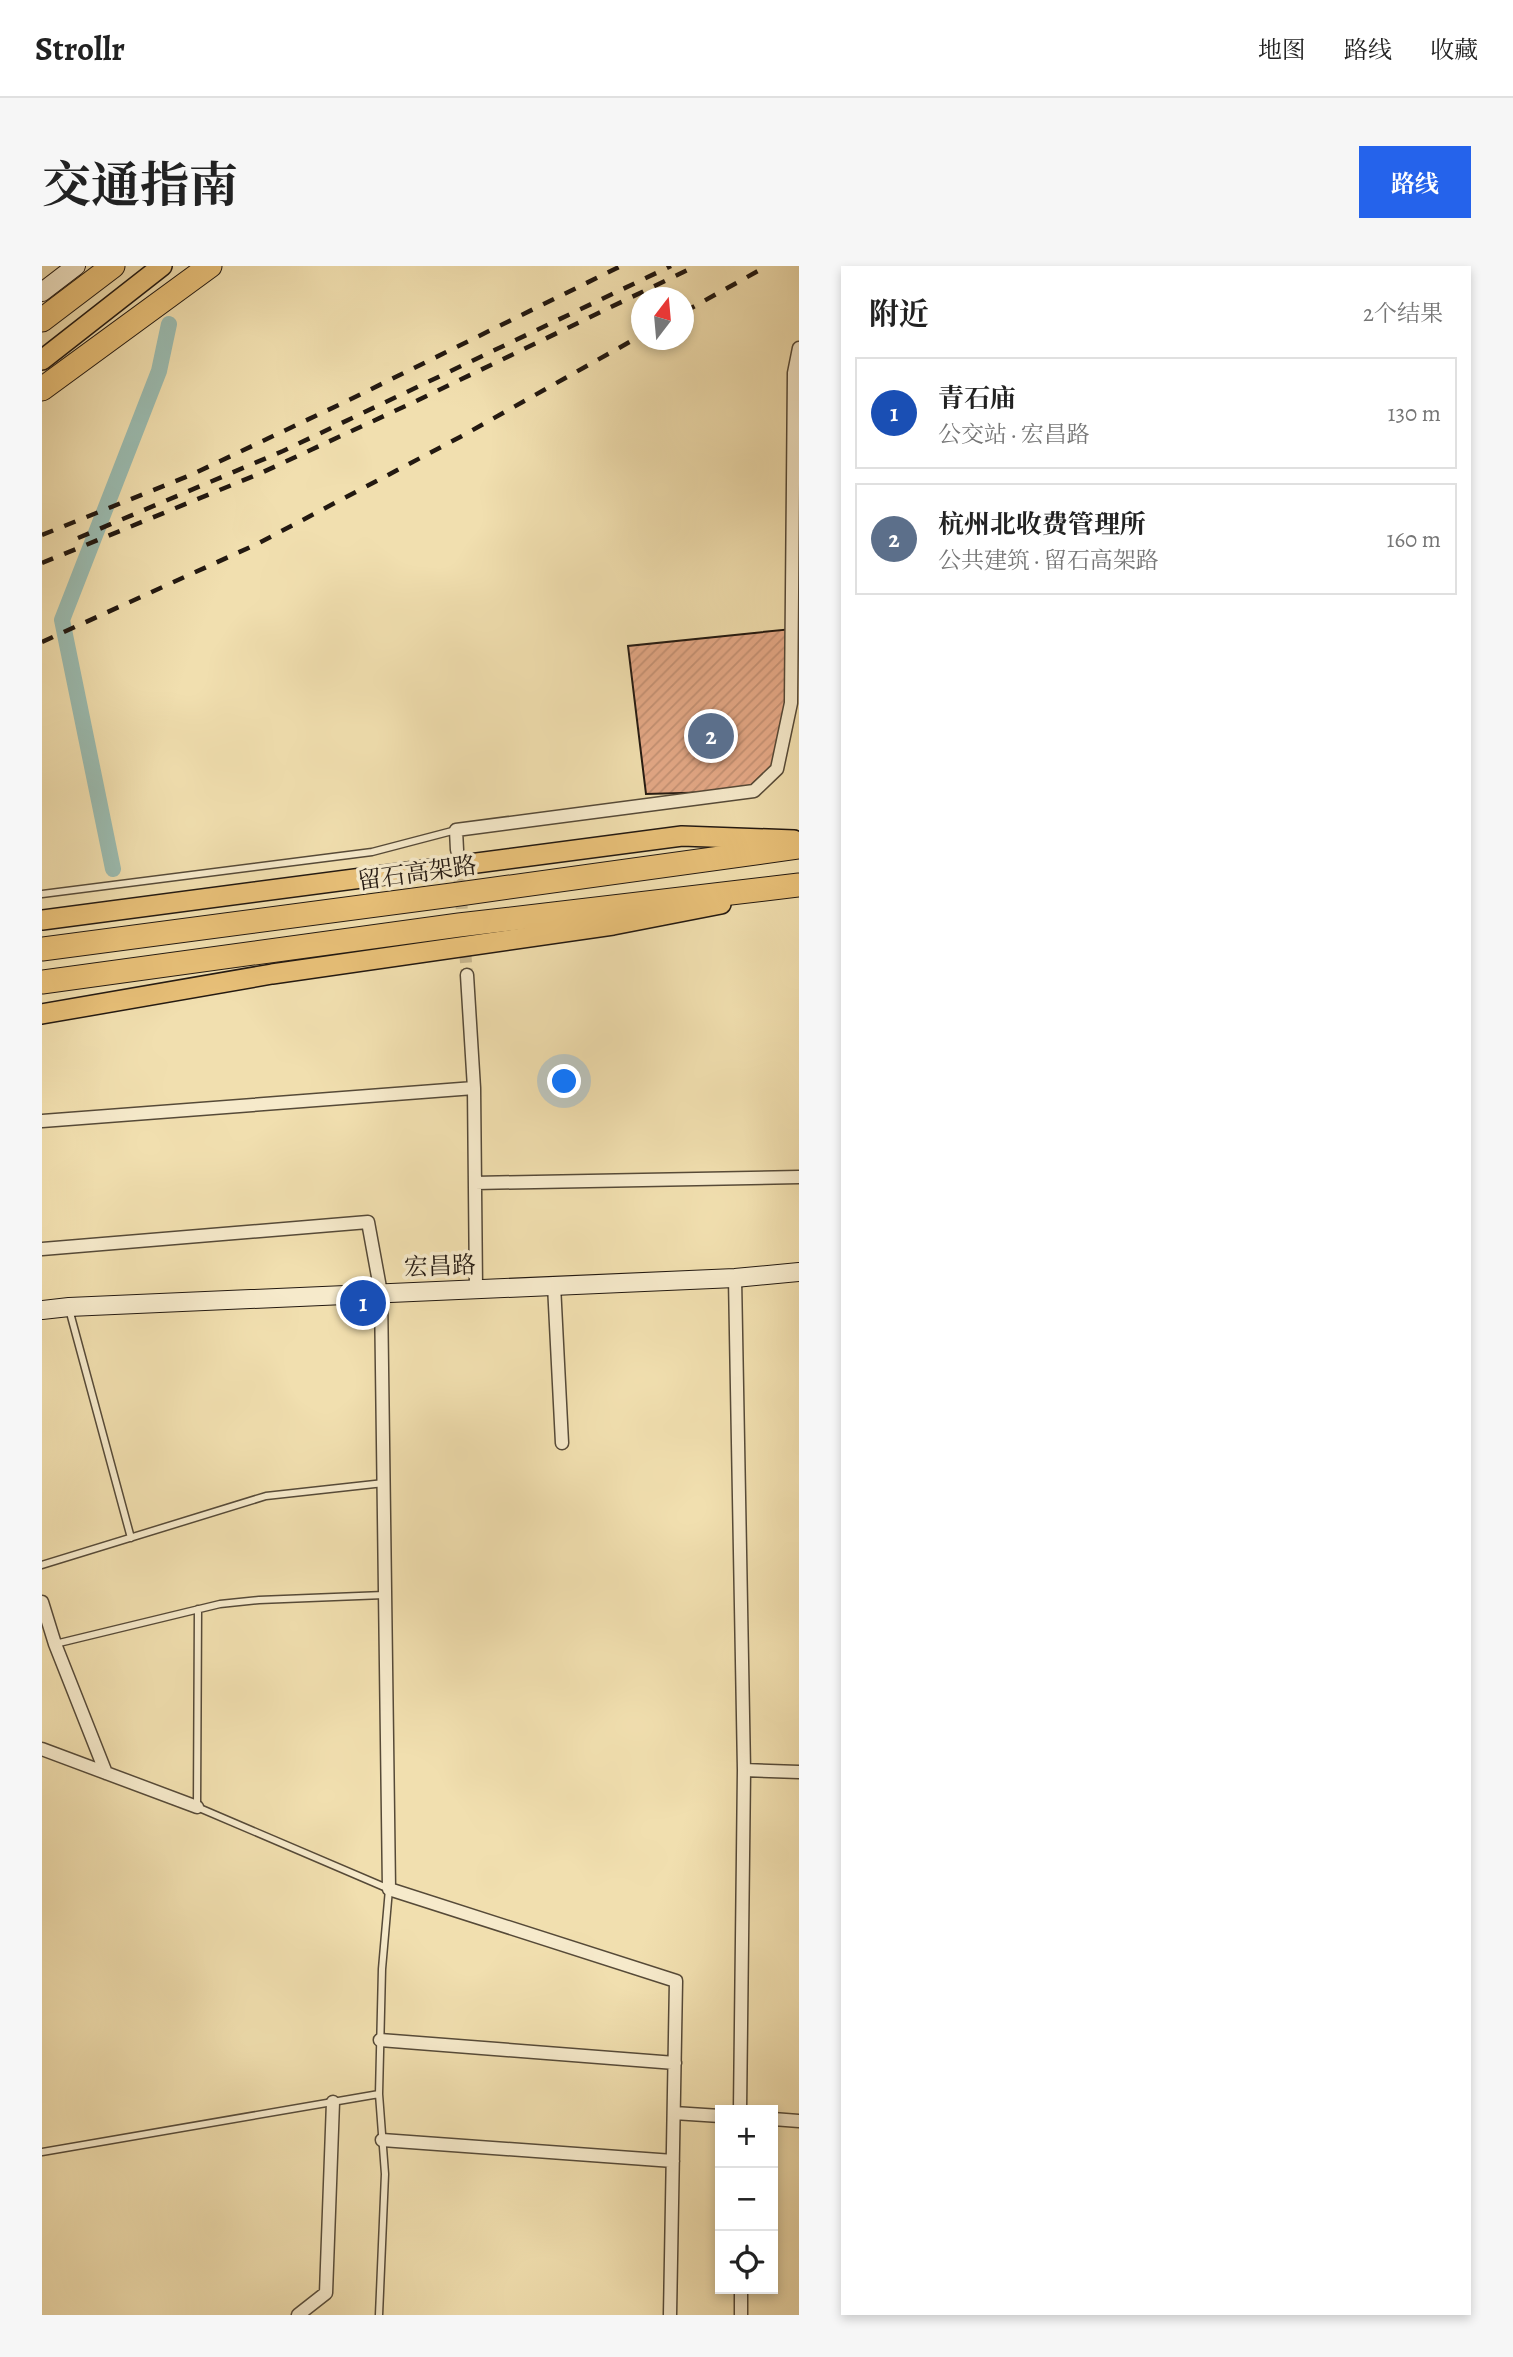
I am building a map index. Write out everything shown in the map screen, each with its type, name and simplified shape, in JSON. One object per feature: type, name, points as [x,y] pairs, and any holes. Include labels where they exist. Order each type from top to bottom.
[{"type":"highway","points":[[42,320],[113,266]]},
{"type":"highway","points":[[42,389],[210,266]]},
{"type":"highway","name":"留石高架路","points":[[42,949],[799,847]]},
{"type":"highway","points":[[42,982],[459,925],[799,886]]},
{"type":"main road","points":[[42,360],[162,266]]},
{"type":"main road","points":[[42,920],[681,836],[799,840]]},
{"type":"main road","points":[[42,1014],[259,976],[613,925],[799,886]]},
{"type":"street","points":[[42,292],[76,266]]},
{"type":"street","points":[[457,850],[456,830],[754,791],[777,769],[791,703],[795,647],[797,409],[794,373],[799,348]]},
{"type":"street","points":[[467,975],[474,1088],[476,1289]]},
{"type":"street","points":[[42,1121],[474,1088]]},
{"type":"street","points":[[475,1183],[799,1177]]},
{"type":"street","points":[[42,1249],[369,1222],[381,1293],[390,1889],[676,1981],[670,2315]]},
{"type":"street","name":"宏昌路","points":[[42,1310],[735,1278],[799,1272]]},
{"type":"street","points":[[735,1278],[744,1770],[740,2105]]},
{"type":"street","points":[[554,1285],[562,1443]]},
{"type":"street","points":[[42,1602],[55,1644],[106,1773]]},
{"type":"street","points":[[42,1749],[197,1807]]},
{"type":"street","points":[[744,1770],[799,1772]]},
{"type":"street","points":[[380,2040],[675,2063]]},
{"type":"street","points":[[298,2315],[326,2293],[333,2102]]},
{"type":"street","points":[[674,2113],[715,2116]]},
{"type":"street","points":[[778,2119],[799,2121]]},
{"type":"street","points":[[382,2140],[673,2161]]},
{"type":"street","points":[[741,2294],[741,2315]]},
{"type":"lane","points":[[42,894],[372,852],[456,830]]},
{"type":"lane","points":[[69,1307],[131,1538]]},
{"type":"lane","points":[[42,1565],[266,1496],[384,1483]]},
{"type":"lane","points":[[55,1644],[198,1609],[258,1600],[386,1595]]},
{"type":"lane","points":[[198,1609],[197,1807],[390,1889],[382,1969],[380,2040],[379,2094],[385,2174],[379,2315]]},
{"type":"lane","points":[[42,2152],[379,2094]]},
{"type":"building","points":[[792,629],[791,703],[777,769],[754,791],[646,794],[628,646]]},
{"type":"waterway","points":[[113,869],[62,620],[159,371],[169,324]]},
{"type":"tunnel","points":[[458,861],[467,975]]},
{"type":"railway","points":[[42,535],[193,474],[621,266]]},
{"type":"railway","points":[[78,538],[283,451],[671,266]]},
{"type":"railway","points":[[42,563],[261,473],[696,266]]},
{"type":"railway","points":[[694,306],[767,266]]},
{"type":"railway","points":[[42,642],[257,544],[462,436],[631,341]]},
{"type":"place","name":"杭州北收费管理所","points":[[711,736]]},
{"type":"place","name":"青石庙","points":[[363,1303]]}]
